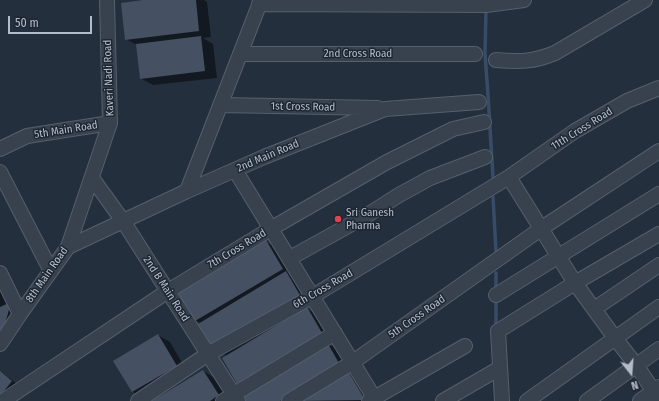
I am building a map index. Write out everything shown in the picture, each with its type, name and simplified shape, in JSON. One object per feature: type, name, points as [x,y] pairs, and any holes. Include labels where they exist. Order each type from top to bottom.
[{"type":"street","name":"Kaveri Nadi Road","points":[[92,178],[110,122],[107,0]]},
{"type":"street","points":[[187,191],[260,2],[441,2],[486,5],[524,0]]},
{"type":"street","points":[[496,60],[519,62],[542,58],[555,53],[645,0]]},
{"type":"street","name":"2nd Cross Road","points":[[240,54],[475,54]]},
{"type":"street","name":"11th Cross Road","points":[[509,177],[575,131],[627,101],[659,88]]},
{"type":"street","name":"2nd Main Road","points":[[68,247],[235,170],[385,109],[478,102]]},
{"type":"street","name":"1st Cross Road","points":[[221,105],[385,109]]},
{"type":"street","name":"5th Main Road","points":[[0,150],[27,136],[110,122]]},
{"type":"street","name":"7th Cross Road","points":[[3,401],[21,396],[168,291],[272,228],[394,159],[453,129],[484,122]]},
{"type":"street","name":"5th Cross Road","points":[[289,401],[353,362],[542,228],[659,151]]},
{"type":"street","points":[[290,258],[366,216],[399,195],[430,178],[485,157]]},
{"type":"street","points":[[235,170],[353,362],[373,400],[465,346]]},
{"type":"street","points":[[0,172],[51,271]]},
{"type":"street","points":[[509,177],[575,283],[614,338],[657,393],[640,401]]},
{"type":"street","name":"6th Cross Road","points":[[138,401],[208,354],[313,296],[509,177]]},
{"type":"street","name":"2nd B Main Road","points":[[92,178],[123,221],[208,354],[232,399]]},
{"type":"street","name":"8th Main Road","points":[[0,344],[68,247],[92,178]]},
{"type":"street","points":[[496,295],[659,194]]},
{"type":"street","points":[[502,401],[498,331],[575,283],[659,234]]},
{"type":"street","points":[[594,309],[659,265]]},
{"type":"street","points":[[0,273],[20,314]]},
{"type":"street","points":[[527,401],[659,307]]},
{"type":"street","points":[[232,399],[335,333]]},
{"type":"street","points":[[587,401],[659,348]]},
{"type":"street","points":[[443,401],[500,368]]},
{"type":"building","points":[[143,0],[196,0],[199,31],[125,40],[121,3]]},
{"type":"building","points":[[201,36],[205,71],[140,79],[136,44]]},
{"type":"building","points":[[266,240],[283,269],[195,321],[178,293]]},
{"type":"building","points":[[286,271],[301,297],[213,349],[198,324]]},
{"type":"building","points":[[11,302],[3,332],[0,333],[0,307]]},
{"type":"building","points":[[307,307],[322,333],[237,384],[222,358]]},
{"type":"building","points":[[158,334],[177,366],[132,392],[113,361]]},
{"type":"building","points":[[327,342],[340,365],[280,401],[243,401],[239,394]]},
{"type":"building","points":[[203,370],[219,395],[210,401],[152,401]]},
{"type":"building","points":[[0,371],[12,381],[0,396]]},
{"type":"building","points":[[348,371],[365,400],[297,401]]},
{"type":"waterway","points":[[486,9],[485,54],[493,177]]},
{"type":"waterway","points":[[493,197],[496,252]]},
{"type":"waterway","points":[[496,273],[496,290]]},
{"type":"waterway","points":[[496,299],[496,328]]},
{"type":"place","name":"Sri Ganesh Pharma","points":[[338,219]]}]
